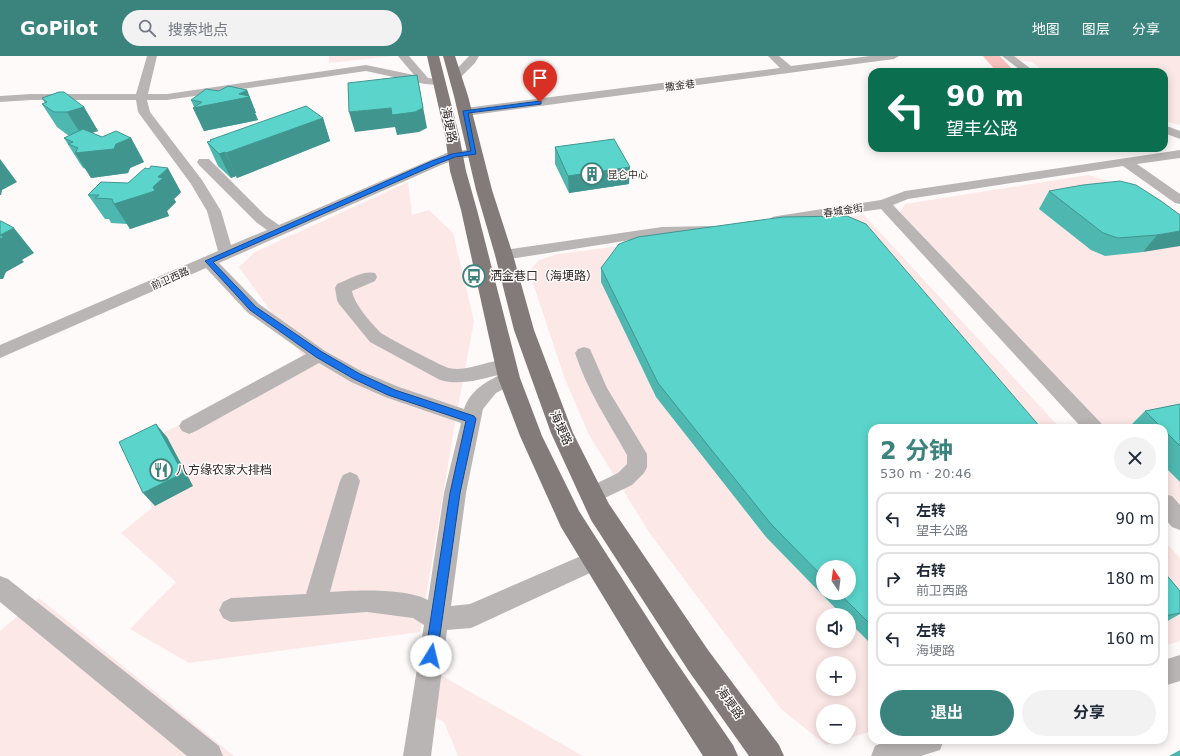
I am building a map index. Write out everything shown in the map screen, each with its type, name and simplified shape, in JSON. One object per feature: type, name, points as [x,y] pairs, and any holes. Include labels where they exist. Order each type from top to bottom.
[{"type":"main road","points":[[418,56],[423,67],[434,80]]},
{"type":"main road","name":"海埂路","points":[[433,56],[434,80],[452,135],[464,154],[504,255],[524,330],[546,394],[562,433],[600,512],[698,660],[768,756]]},
{"type":"main road","name":"海埂路","points":[[449,56],[465,112],[464,154],[508,372],[531,436],[570,519],[656,657],[722,756]]},
{"type":"main road","points":[[455,77],[460,56]]},
{"type":"street","points":[[152,56],[141,97],[144,112],[197,183],[214,211],[226,253]]},
{"type":"street","points":[[403,56],[434,80]]},
{"type":"street","points":[[455,77],[474,56]]},
{"type":"street","points":[[772,56],[789,70]]},
{"type":"street","name":"撒金巷","points":[[465,112],[894,56]]},
{"type":"street","points":[[1007,56],[1024,68]]},
{"type":"street","points":[[0,99],[31,97],[167,97],[366,68],[434,80]]},
{"type":"street","points":[[1168,130],[1180,135]]},
{"type":"street","name":"前卫西路","points":[[0,352],[226,253],[464,154]]},
{"type":"street","name":"春城金街","points":[[763,223],[884,204],[905,195],[1180,154]]},
{"type":"street","points":[[204,162],[262,219],[278,231]]},
{"type":"street","points":[[1125,162],[1180,200]]},
{"type":"street","points":[[884,204],[1090,424]]},
{"type":"street","points":[[504,255],[662,231],[725,228]]},
{"type":"street","points":[[208,261],[253,308],[319,355],[357,377],[392,392],[471,419]]},
{"type":"street","points":[[369,277],[343,288],[345,300],[376,338],[446,375],[508,372]]},
{"type":"street","points":[[584,353],[599,390],[637,454],[637,467],[625,479],[592,495]]},
{"type":"street","points":[[189,426],[319,355]]},
{"type":"street","points":[[417,756],[455,493],[471,419],[474,408],[489,388],[508,372]]},
{"type":"street","points":[[315,604],[350,481]]},
{"type":"street","points":[[1168,507],[1180,520]]},
{"type":"street","points":[[230,610],[367,602],[417,607],[436,619],[471,616],[596,560]]},
{"type":"street","points":[[0,587],[208,756]]},
{"type":"street","points":[[1168,672],[1180,668]]},
{"type":"street","points":[[885,756],[901,748],[916,744]]},
{"type":"shaded area","points":[[329,56],[393,56],[329,63]]},
{"type":"shaded area","points":[[1013,56],[1180,56],[1180,125],[1168,122],[1168,68],[1040,68],[1032,62],[1021,61]]},
{"type":"shaded area","points":[[1088,175],[1130,187],[1180,222],[1180,506],[1168,493],[1168,424],[1102,424],[900,212],[905,204]]},
{"type":"shaded area","points":[[408,182],[412,215],[429,210],[453,233],[474,321],[455,423],[420,632],[189,663],[130,629],[176,582],[121,533],[152,508],[127,451],[306,361],[239,267],[255,252]]},
{"type":"shaded area","points":[[864,215],[1056,424],[868,424],[868,732],[856,736],[856,704],[816,704],[816,737],[781,709],[649,532],[589,435],[565,379],[529,271],[539,260],[558,254]]},
{"type":"shaded area","points":[[1168,545],[1180,558],[1180,641],[1168,645]]},
{"type":"shaded area","points":[[39,598],[234,756],[0,756],[0,631]]},
{"type":"shaded area","points":[[439,674],[583,756],[458,756],[444,722],[428,713]]},
{"type":"building","points":[[417,75],[423,108],[415,112],[392,115],[391,108],[349,112],[348,83]]},
{"type":"building","points":[[228,86],[247,90],[239,94],[249,97],[193,108],[202,102],[191,100],[206,89],[219,91]]},
{"type":"building","points":[[59,92],[64,92],[84,107],[67,112],[54,112],[42,104],[47,102],[42,98]]},
{"type":"building","points":[[306,106],[323,118],[226,153],[219,154],[207,142],[211,141],[210,140]]},
{"type":"building","points":[[83,129],[102,137],[116,131],[131,138],[116,144],[114,149],[75,153],[78,148],[68,144],[73,142],[64,138]]},
{"type":"building","points":[[614,139],[630,167],[568,176],[555,147]]},
{"type":"building","points":[[151,166],[168,168],[158,177],[163,178],[153,187],[155,191],[114,204],[112,199],[95,198],[99,195],[88,195],[101,182],[128,183],[145,168],[149,169]]},
{"type":"building","points":[[1120,181],[1136,185],[1180,215],[1180,231],[1157,235],[1118,238],[1103,233],[1049,191]]},
{"type":"building","points":[[847,216],[866,224],[1038,424],[868,424],[868,622],[856,610],[856,608],[854,608],[846,600],[856,600],[856,560],[816,560],[816,570],[771,524],[658,383],[601,268],[619,244],[638,237],[783,217]]},
{"type":"building","points":[[1,221],[14,228],[0,235]]},
{"type":"building","points":[[1180,404],[1180,446],[1168,434],[1168,424],[1158,424],[1145,411]]},
{"type":"building","name":"八方缘农家大排档","points":[[156,424],[183,473],[143,493],[119,442]]},
{"type":"building","points":[[1168,577],[1180,591],[1180,613],[1168,615]]},
{"type":"waterway","points":[[991,56],[1002,68]]},
{"type":"place","name":"昆仑中心","points":[[592,174]]},
{"type":"place","name":"洒金巷口（海埂路）","points":[[474,276]]},
{"type":"place","name":"八方缘农家大排档","points":[[161,470]]},
{"type":"route","points":[[431,656],[455,493],[471,419],[392,392],[357,377],[319,355],[253,308],[208,261],[434,163],[454,156],[474,153],[465,112],[540,102]]}]
